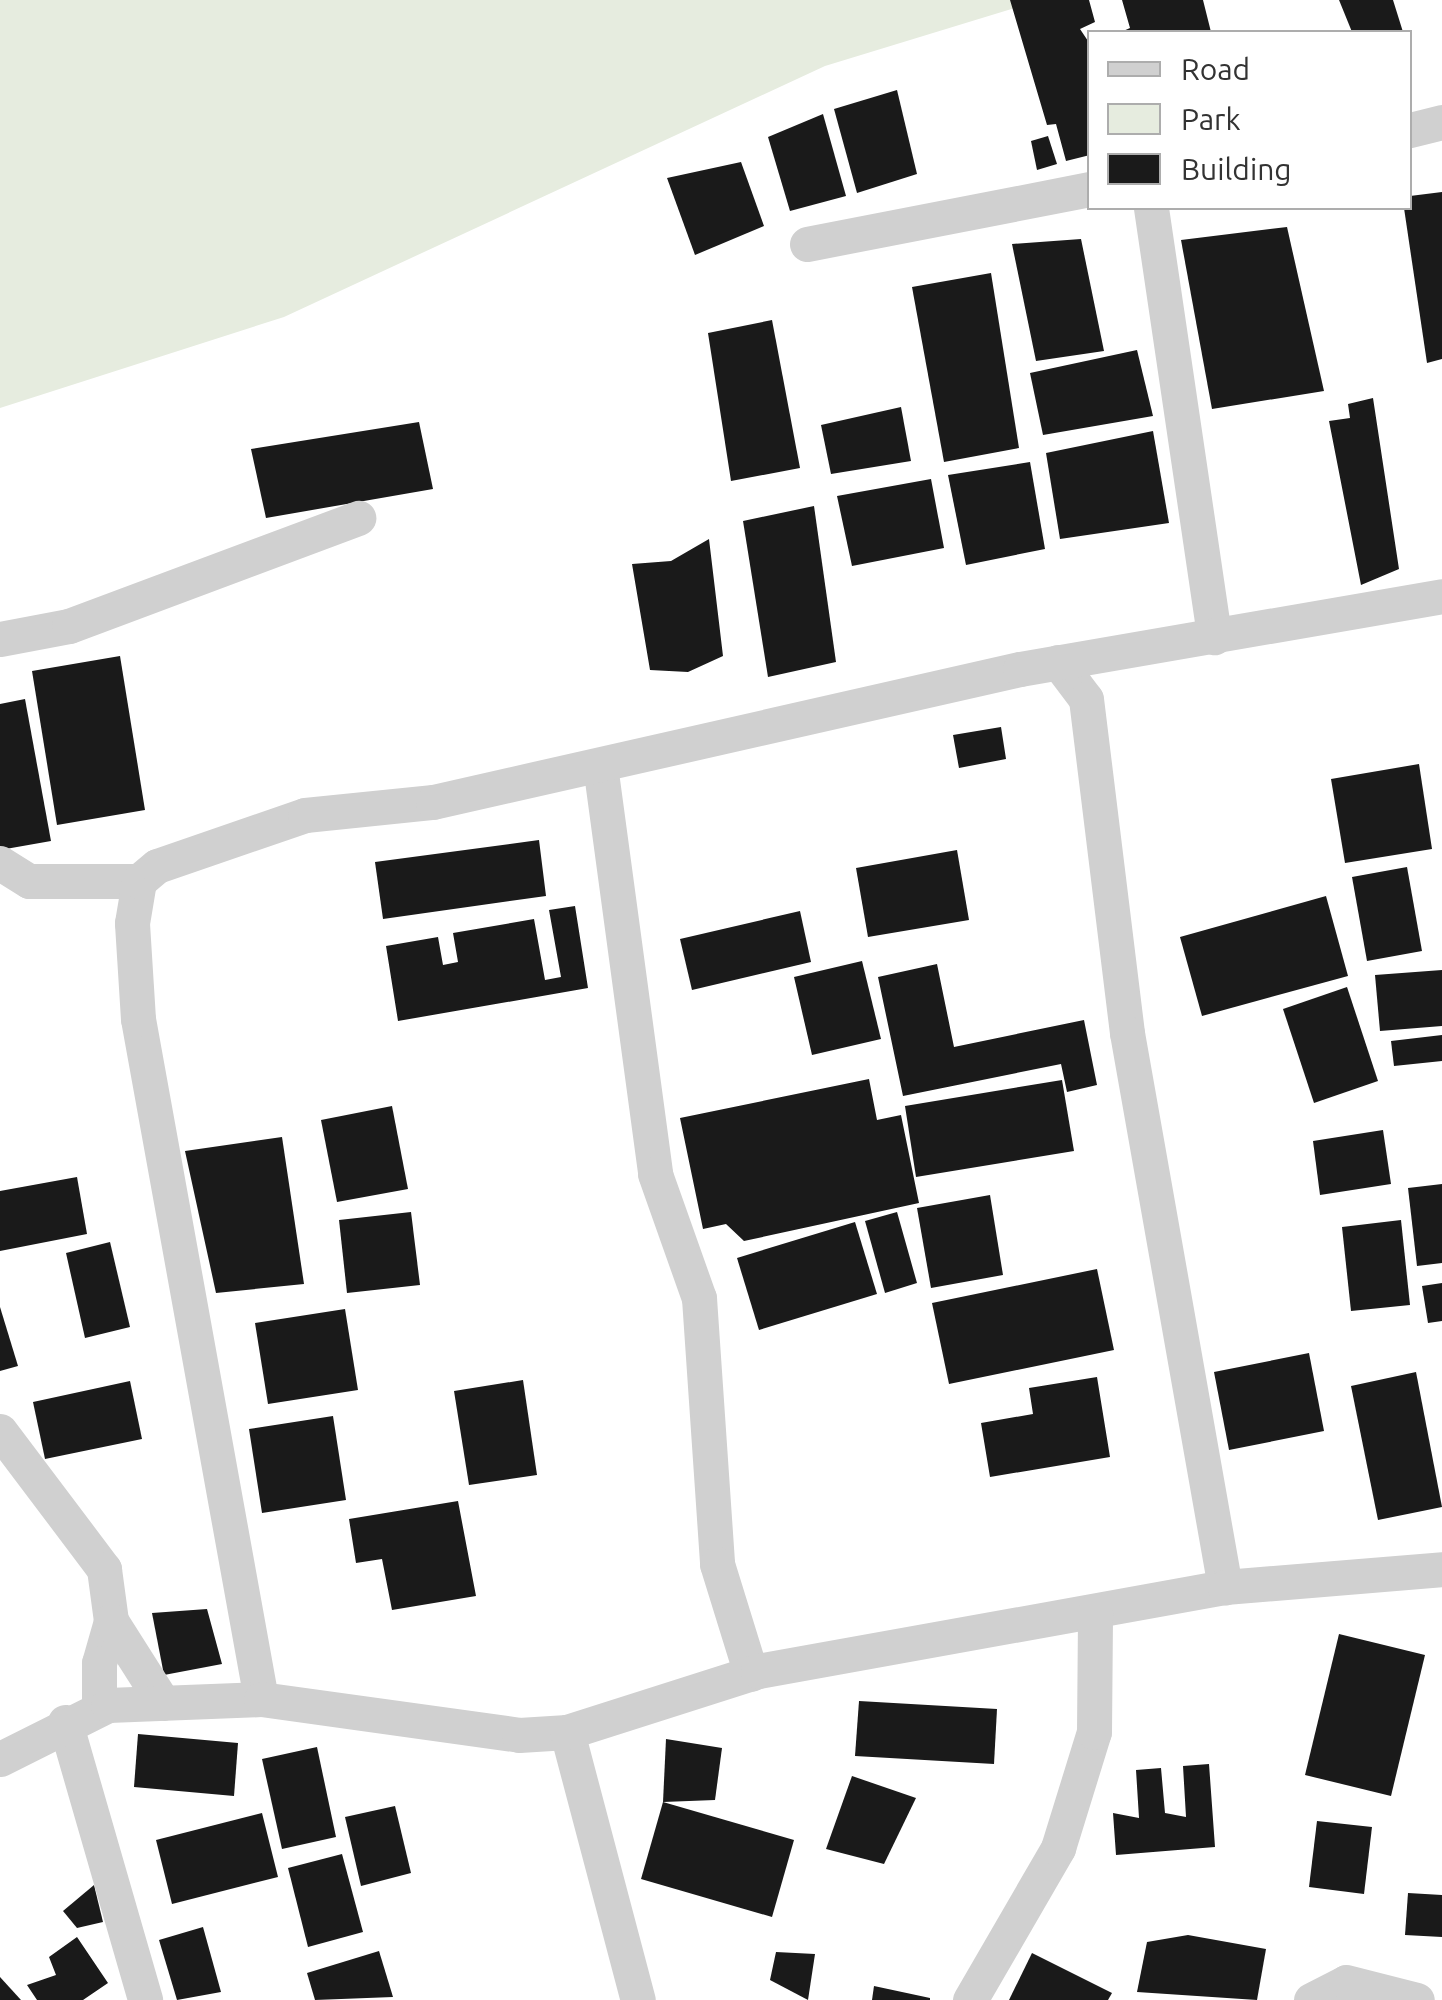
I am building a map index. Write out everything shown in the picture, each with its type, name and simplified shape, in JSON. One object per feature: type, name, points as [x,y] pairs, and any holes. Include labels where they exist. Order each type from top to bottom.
[{"type":"street","points":[[1412,130],[1442,122]]},
{"type":"street","points":[[807,244],[1087,190]]},
{"type":"street","points":[[1151,210],[1214,637]]},
{"type":"street","points":[[0,639],[69,626],[358,518]]},
{"type":"street","points":[[0,863],[29,881],[139,881],[157,866],[306,815],[433,802],[1058,662],[1442,596]]},
{"type":"street","points":[[1086,699],[1119,652]]},
{"type":"street","points":[[1058,662],[1086,699],[1128,1033],[1225,1588]]},
{"type":"street","points":[[600,765],[655,1174],[699,1298],[717,1564],[751,1674]]},
{"type":"street","points":[[139,881],[132,923],[138,1019],[261,1699]]},
{"type":"street","points":[[0,1431],[104,1569],[111,1621],[163,1703]]},
{"type":"street","points":[[0,1758],[98,1709],[163,1703],[261,1699],[519,1734],[567,1732],[751,1674],[1225,1588],[1442,1569]]},
{"type":"street","points":[[970,2000],[1058,1848],[1094,1732],[1096,1610]]},
{"type":"street","points":[[98,1709],[98,1663],[111,1621]]},
{"type":"street","points":[[66,1722],[146,2000]]},
{"type":"street","points":[[567,1732],[638,2000]]},
{"type":"street","points":[[1311,2000],[1346,1982],[1418,2000]]},
{"type":"green space","points":[[0,0],[1041,0],[825,66],[284,317],[0,408]]},
{"type":"building","points":[[1010,0],[1089,0],[1095,22],[1080,29],[1087,40],[1087,156],[1066,161],[1056,124],[1047,125]]},
{"type":"building","points":[[1122,0],[1203,0],[1210,30],[1126,30],[1130,28]]},
{"type":"building","points":[[1339,0],[1393,0],[1402,30],[1351,30]]},
{"type":"building","points":[[897,90],[917,174],[857,193],[834,109]]},
{"type":"building","points":[[823,114],[846,196],[790,211],[768,137]]},
{"type":"building","points":[[1048,136],[1057,164],[1037,170],[1031,141]]},
{"type":"building","points":[[741,162],[764,226],[695,255],[667,178]]},
{"type":"building","points":[[1442,192],[1442,359],[1427,363],[1404,210],[1412,210],[1412,196]]},
{"type":"building","points":[[1287,227],[1324,391],[1212,409],[1181,240]]},
{"type":"building","points":[[1081,239],[1104,351],[1036,361],[1012,244]]},
{"type":"building","points":[[991,273],[1019,448],[944,462],[912,287]]},
{"type":"building","points":[[772,320],[800,468],[731,481],[708,333]]},
{"type":"building","points":[[1137,350],[1153,416],[1043,435],[1030,373]]},
{"type":"building","points":[[1373,398],[1399,569],[1361,585],[1329,421],[1350,418],[1348,404]]},
{"type":"building","points":[[901,407],[911,461],[831,474],[821,425]]},
{"type":"building","points":[[419,422],[433,489],[266,518],[251,449]]},
{"type":"building","points":[[1153,431],[1169,523],[1060,539],[1046,453]]},
{"type":"building","points":[[1030,462],[1045,549],[966,565],[948,475]]},
{"type":"building","points":[[931,479],[944,548],[852,566],[837,496]]},
{"type":"building","points":[[814,506],[836,662],[768,677],[743,521]]},
{"type":"building","points":[[709,539],[723,656],[688,672],[650,670],[632,564],[671,561]]},
{"type":"building","points":[[120,656],[145,810],[57,825],[32,671]]},
{"type":"building","points":[[25,699],[51,841],[0,850],[0,704]]},
{"type":"building","points":[[1001,727],[1006,759],[959,768],[953,735]]},
{"type":"building","points":[[1419,764],[1432,849],[1345,863],[1331,779]]},
{"type":"building","points":[[539,840],[546,896],[383,919],[375,862]]},
{"type":"building","points":[[957,850],[969,920],[868,937],[856,868]]},
{"type":"building","points":[[1407,867],[1422,951],[1367,961],[1352,877]]},
{"type":"building","points":[[1326,896],[1348,976],[1202,1016],[1180,937]]},
{"type":"building","points":[[575,906],[588,988],[398,1021],[386,946],[438,937],[443,965],[458,962],[453,933],[534,919],[545,980],[561,977],[549,910]]},
{"type":"building","points":[[800,911],[811,962],[692,990],[680,939]]},
{"type":"building","points":[[862,961],[881,1039],[812,1055],[794,977]]},
{"type":"building","points":[[937,964],[954,1047],[1084,1020],[1097,1085],[1067,1092],[1061,1064],[903,1096],[878,977]]},
{"type":"building","points":[[1442,970],[1442,1026],[1380,1031],[1375,975]]},
{"type":"building","points":[[1347,987],[1378,1081],[1314,1103],[1283,1009]]},
{"type":"building","points":[[1442,1035],[1442,1061],[1394,1066],[1391,1041]]},
{"type":"building","points":[[869,1079],[877,1120],[901,1115],[919,1203],[744,1241],[726,1224],[703,1229],[680,1118]]},
{"type":"building","points":[[1062,1080],[1074,1151],[916,1177],[905,1106]]},
{"type":"building","points":[[392,1106],[408,1189],[337,1202],[321,1120]]},
{"type":"building","points":[[1383,1130],[1391,1184],[1320,1195],[1313,1141]]},
{"type":"building","points":[[282,1137],[304,1284],[216,1293],[185,1151]]},
{"type":"building","points":[[77,1177],[87,1234],[0,1251],[0,1191]]},
{"type":"building","points":[[1442,1184],[1442,1263],[1417,1266],[1408,1188]]},
{"type":"building","points":[[990,1195],[1003,1275],[931,1288],[917,1208]]},
{"type":"building","points":[[411,1212],[420,1285],[347,1293],[339,1220]]},
{"type":"building","points":[[897,1212],[917,1283],[885,1293],[865,1221]]},
{"type":"building","points":[[1401,1220],[1410,1305],[1351,1311],[1342,1227]]},
{"type":"building","points":[[855,1222],[877,1294],[759,1330],[737,1258]]},
{"type":"building","points":[[110,1242],[130,1327],[85,1338],[66,1253]]},
{"type":"building","points":[[1097,1269],[1114,1350],[949,1384],[932,1303]]},
{"type":"building","points":[[1442,1283],[1442,1321],[1428,1323],[1422,1286]]},
{"type":"building","points":[[0,1307],[18,1366],[0,1371]]},
{"type":"building","points":[[345,1309],[358,1390],[268,1404],[255,1323]]},
{"type":"building","points":[[1309,1353],[1324,1431],[1229,1450],[1214,1372]]},
{"type":"building","points":[[1416,1372],[1442,1507],[1378,1520],[1351,1386]]},
{"type":"building","points":[[1097,1377],[1110,1457],[990,1477],[981,1423],[1033,1414],[1029,1388]]},
{"type":"building","points":[[523,1380],[537,1475],[469,1485],[454,1391]]},
{"type":"building","points":[[130,1381],[142,1439],[45,1459],[33,1402]]},
{"type":"building","points":[[333,1416],[346,1500],[262,1513],[249,1429]]},
{"type":"building","points":[[458,1501],[476,1596],[392,1610],[382,1559],[356,1563],[349,1519]]},
{"type":"building","points":[[207,1609],[222,1664],[164,1675],[152,1613]]},
{"type":"building","points":[[1339,1634],[1425,1655],[1391,1796],[1305,1775]]},
{"type":"building","points":[[859,1701],[997,1709],[994,1764],[855,1756]]},
{"type":"building","points":[[138,1734],[238,1743],[234,1796],[134,1787]]},
{"type":"building","points":[[666,1739],[722,1748],[715,1800],[663,1802]]},
{"type":"building","points":[[317,1747],[336,1837],[282,1849],[262,1759]]},
{"type":"building","points":[[1209,1764],[1215,1847],[1116,1855],[1113,1813],[1139,1818],[1136,1770],[1161,1768],[1165,1813],[1186,1817],[1183,1766]]},
{"type":"building","points":[[852,1776],[916,1798],[884,1864],[826,1849]]},
{"type":"building","points":[[663,1802],[794,1840],[772,1917],[641,1879]]},
{"type":"building","points":[[395,1806],[411,1873],[361,1886],[345,1817]]},
{"type":"building","points":[[262,1813],[278,1877],[172,1904],[156,1840]]},
{"type":"building","points":[[1317,1821],[1372,1827],[1364,1894],[1309,1887]]},
{"type":"building","points":[[342,1854],[363,1932],[308,1947],[288,1868]]},
{"type":"building","points":[[94,1885],[103,1922],[77,1928],[63,1911]]},
{"type":"building","points":[[1408,1893],[1442,1895],[1442,1937],[1405,1935]]},
{"type":"building","points":[[203,1927],[221,1992],[177,2000],[159,1940]]},
{"type":"building","points":[[1188,1935],[1266,1949],[1257,2000],[1137,1992],[1147,1942]]},
{"type":"building","points":[[77,1937],[108,1983],[83,2000],[37,2000],[27,1985],[56,1975],[49,1957]]},
{"type":"building","points":[[379,1951],[393,1997],[315,2000],[307,1973]]},
{"type":"building","points":[[776,1952],[815,1954],[808,2000],[770,1980]]},
{"type":"building","points":[[1032,1953],[1112,1993],[1108,2000],[1009,2000]]},
{"type":"building","points":[[0,1977],[21,2000],[0,2000]]},
{"type":"building","points":[[874,1986],[930,1998],[930,2000],[872,2000]]}]
